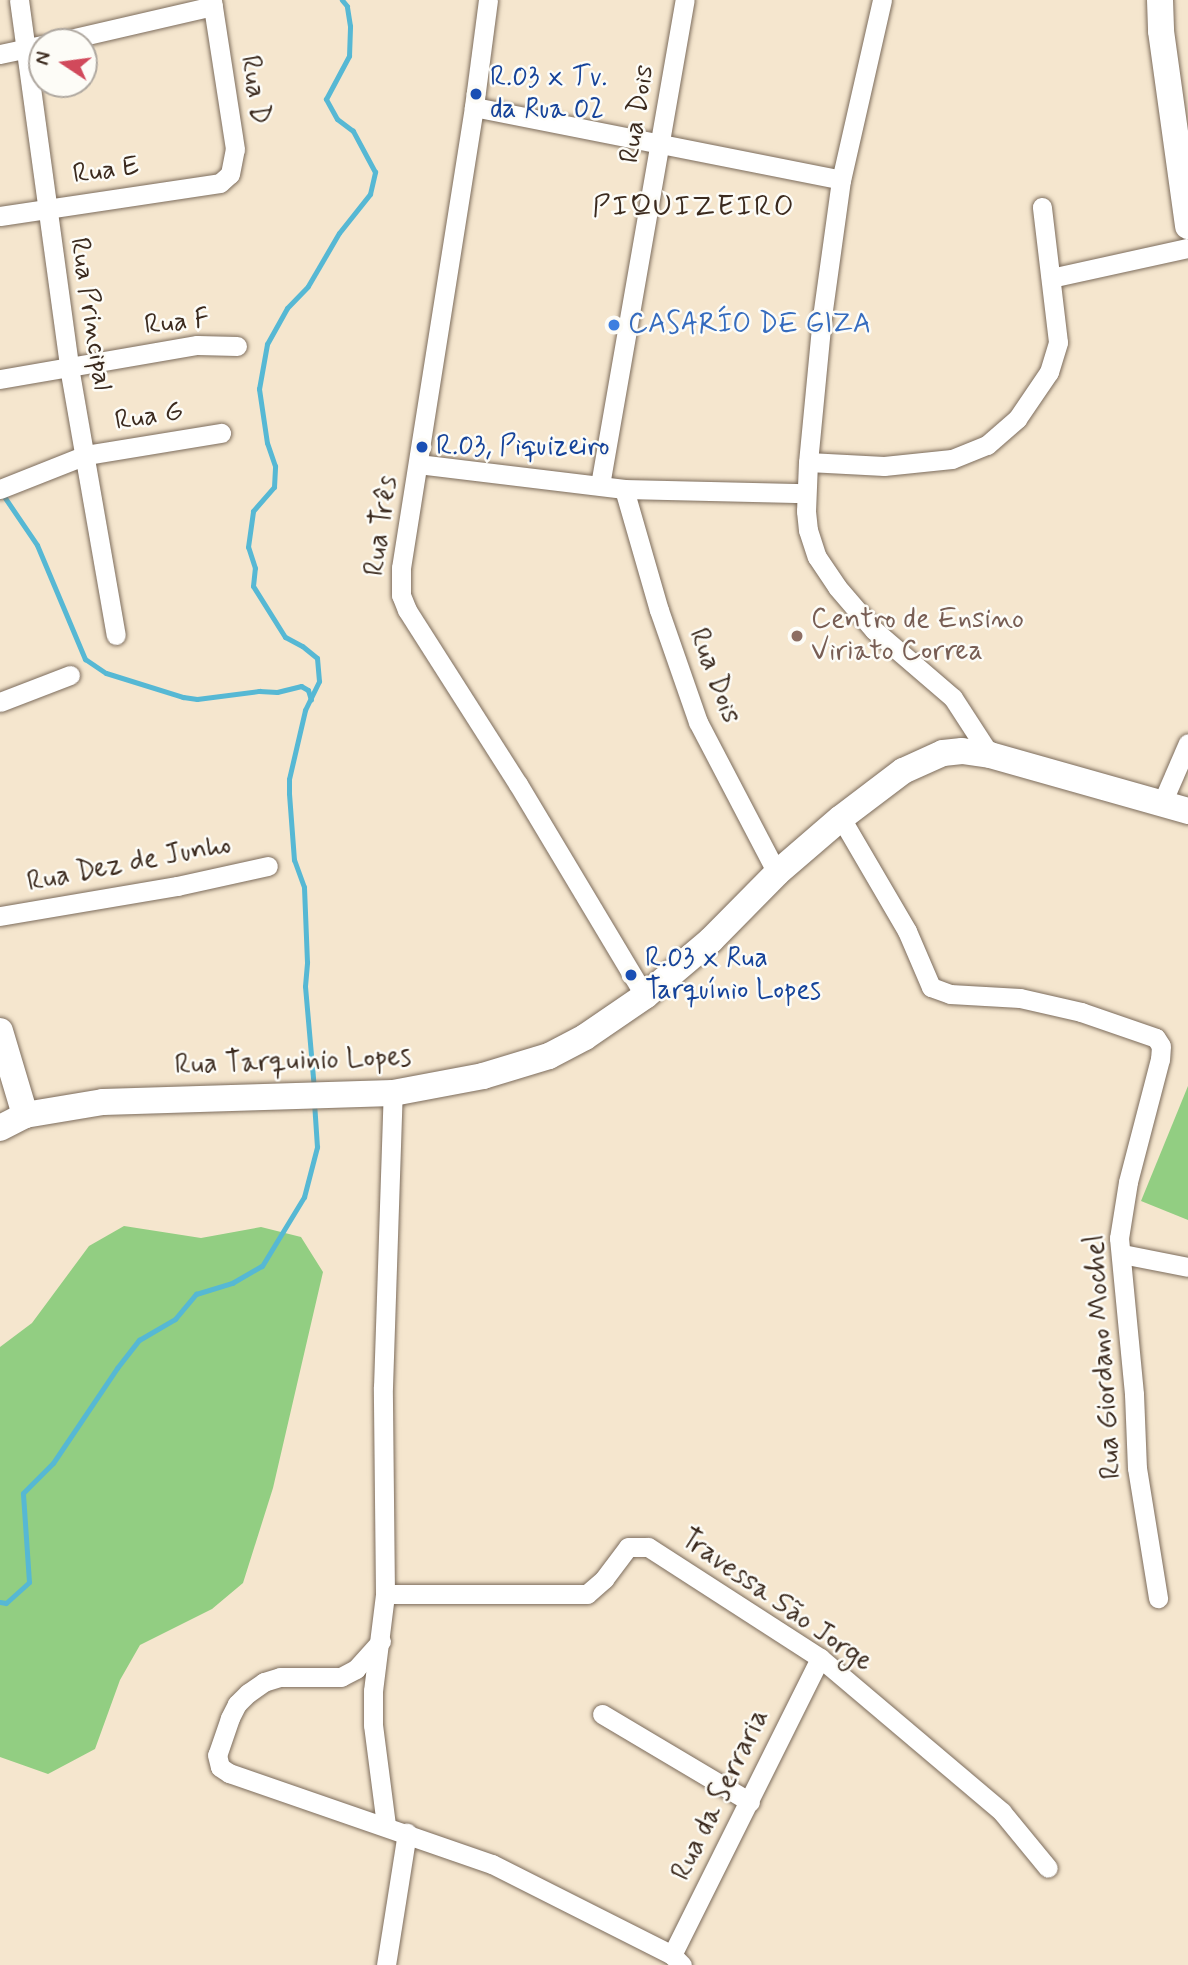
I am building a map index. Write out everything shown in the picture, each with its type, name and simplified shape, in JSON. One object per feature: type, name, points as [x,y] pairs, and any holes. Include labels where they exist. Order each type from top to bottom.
[{"type":"main road","points":[[1160,0],[1161,31],[1188,226]]},
{"type":"main road","name":"Rua Tarquinio Lopes","points":[[0,1128],[25,1115],[63,1106],[138,1100],[393,1093],[483,1076],[549,1056],[585,1037],[645,996],[711,940],[777,873],[841,818],[904,771],[924,760],[962,751],[990,755],[1188,811]]},
{"type":"main road","points":[[0,1031],[25,1115]]},
{"type":"street","name":"Rua Principal","points":[[19,0],[28,28]]},
{"type":"street","name":"Rua Três","points":[[488,0],[474,107],[400,581],[407,610],[518,784],[645,996]]},
{"type":"street","name":"Rua Dois","points":[[600,485],[662,145],[685,0]]},
{"type":"street","points":[[882,0],[841,180],[822,317],[808,462],[808,530],[817,557],[836,587],[874,630],[953,698],[990,755]]},
{"type":"street","points":[[98,32],[213,3]]},
{"type":"street","name":"Rua D","points":[[213,3],[235,149],[230,174],[220,183]]},
{"type":"street","points":[[0,54],[28,48]]},
{"type":"street","name":"Rua Principal","points":[[37,98],[45,208],[69,367],[116,635]]},
{"type":"street","points":[[474,107],[841,180]]},
{"type":"street","name":"Rua E","points":[[0,216],[220,183]]},
{"type":"street","points":[[808,462],[884,466],[952,459],[987,445],[1017,419],[1049,372],[1058,342],[1042,207]]},
{"type":"street","points":[[1051,278],[1188,247]]},
{"type":"street","name":"Rua F","points":[[0,379],[197,345],[237,346]]},
{"type":"street","name":"Rua G","points":[[5,486],[86,456],[221,433]]},
{"type":"street","points":[[418,464],[624,489],[806,493]]},
{"type":"street","name":"Rua Dois","points":[[624,489],[659,610],[698,722],[777,873]]},
{"type":"street","points":[[0,702],[70,675]]},
{"type":"street","points":[[1162,803],[1188,743]]},
{"type":"street","name":"Rua Giordano Mochel","points":[[841,818],[908,930],[931,987],[950,994],[1020,998],[1081,1012],[1156,1038],[1160,1046],[1160,1059],[1128,1182],[1119,1238],[1137,1468],[1158,1598]]},
{"type":"street","name":"Rua Dez de Junho","points":[[0,916],[177,886],[268,866]]},
{"type":"street","points":[[386,1825],[373,1725],[373,1691],[385,1594],[383,1387],[393,1093]]},
{"type":"street","points":[[1122,1254],[1188,1267]]},
{"type":"street","name":"Travessa São Jorge","points":[[385,1594],[587,1594],[604,1579],[628,1547],[648,1547],[820,1658],[1002,1812],[1048,1868]]},
{"type":"street","points":[[381,1641],[356,1669],[341,1677],[280,1677],[256,1688],[237,1704],[217,1755],[220,1767],[229,1773],[386,1825],[492,1864],[677,1960]]},
{"type":"street","name":"Rua da Serraria","points":[[677,1960],[820,1658]]},
{"type":"street","points":[[603,1714],[750,1802]]},
{"type":"street","points":[[386,1965],[407,1833]]},
{"type":"green space","points":[[1188,1086],[1188,1220],[1141,1201]]},
{"type":"green space","points":[[124,1226],[201,1238],[261,1227],[301,1237],[323,1272],[273,1488],[243,1583],[212,1609],[140,1645],[120,1680],[95,1749],[48,1774],[0,1757],[0,1347],[32,1323],[89,1246]]},
{"type":"waterway","points":[[314,1089],[305,986],[307,962],[304,887],[294,860],[289,779],[305,710],[319,681],[317,658],[285,637],[253,586],[255,568],[248,547],[253,511],[274,487],[275,466],[267,443],[259,389],[267,344],[287,308],[308,286],[339,233],[370,194],[375,172],[353,131],[337,119],[326,99],[349,56],[350,26],[347,6],[342,0]]},
{"type":"waterway","points":[[1,492],[37,545],[85,659],[106,673],[183,697],[197,699],[259,691],[277,692],[301,686],[308,690],[311,700]]},
{"type":"waterway","points":[[0,1602],[6,1603],[29,1582],[23,1493],[53,1463],[117,1368],[139,1340],[175,1319],[196,1294],[232,1283],[262,1266],[304,1197],[317,1147],[314,1102]]},
{"type":"place","name":"R.03 x Tv. da Rua 02","points":[[476,94]]},
{"type":"place","name":"CASARÍO DE GIZA","points":[[614,325]]},
{"type":"place","name":"R.03, Piquizeiro","points":[[422,447]]},
{"type":"place","name":"Centro de Ensino Viriato Correa","points":[[797,636]]},
{"type":"place","name":"R.03 x Rua Tarquínio Lopes","points":[[631,975]]},
{"type":"district","name":"PIQUIZEIRO","points":[[694,207]]}]
